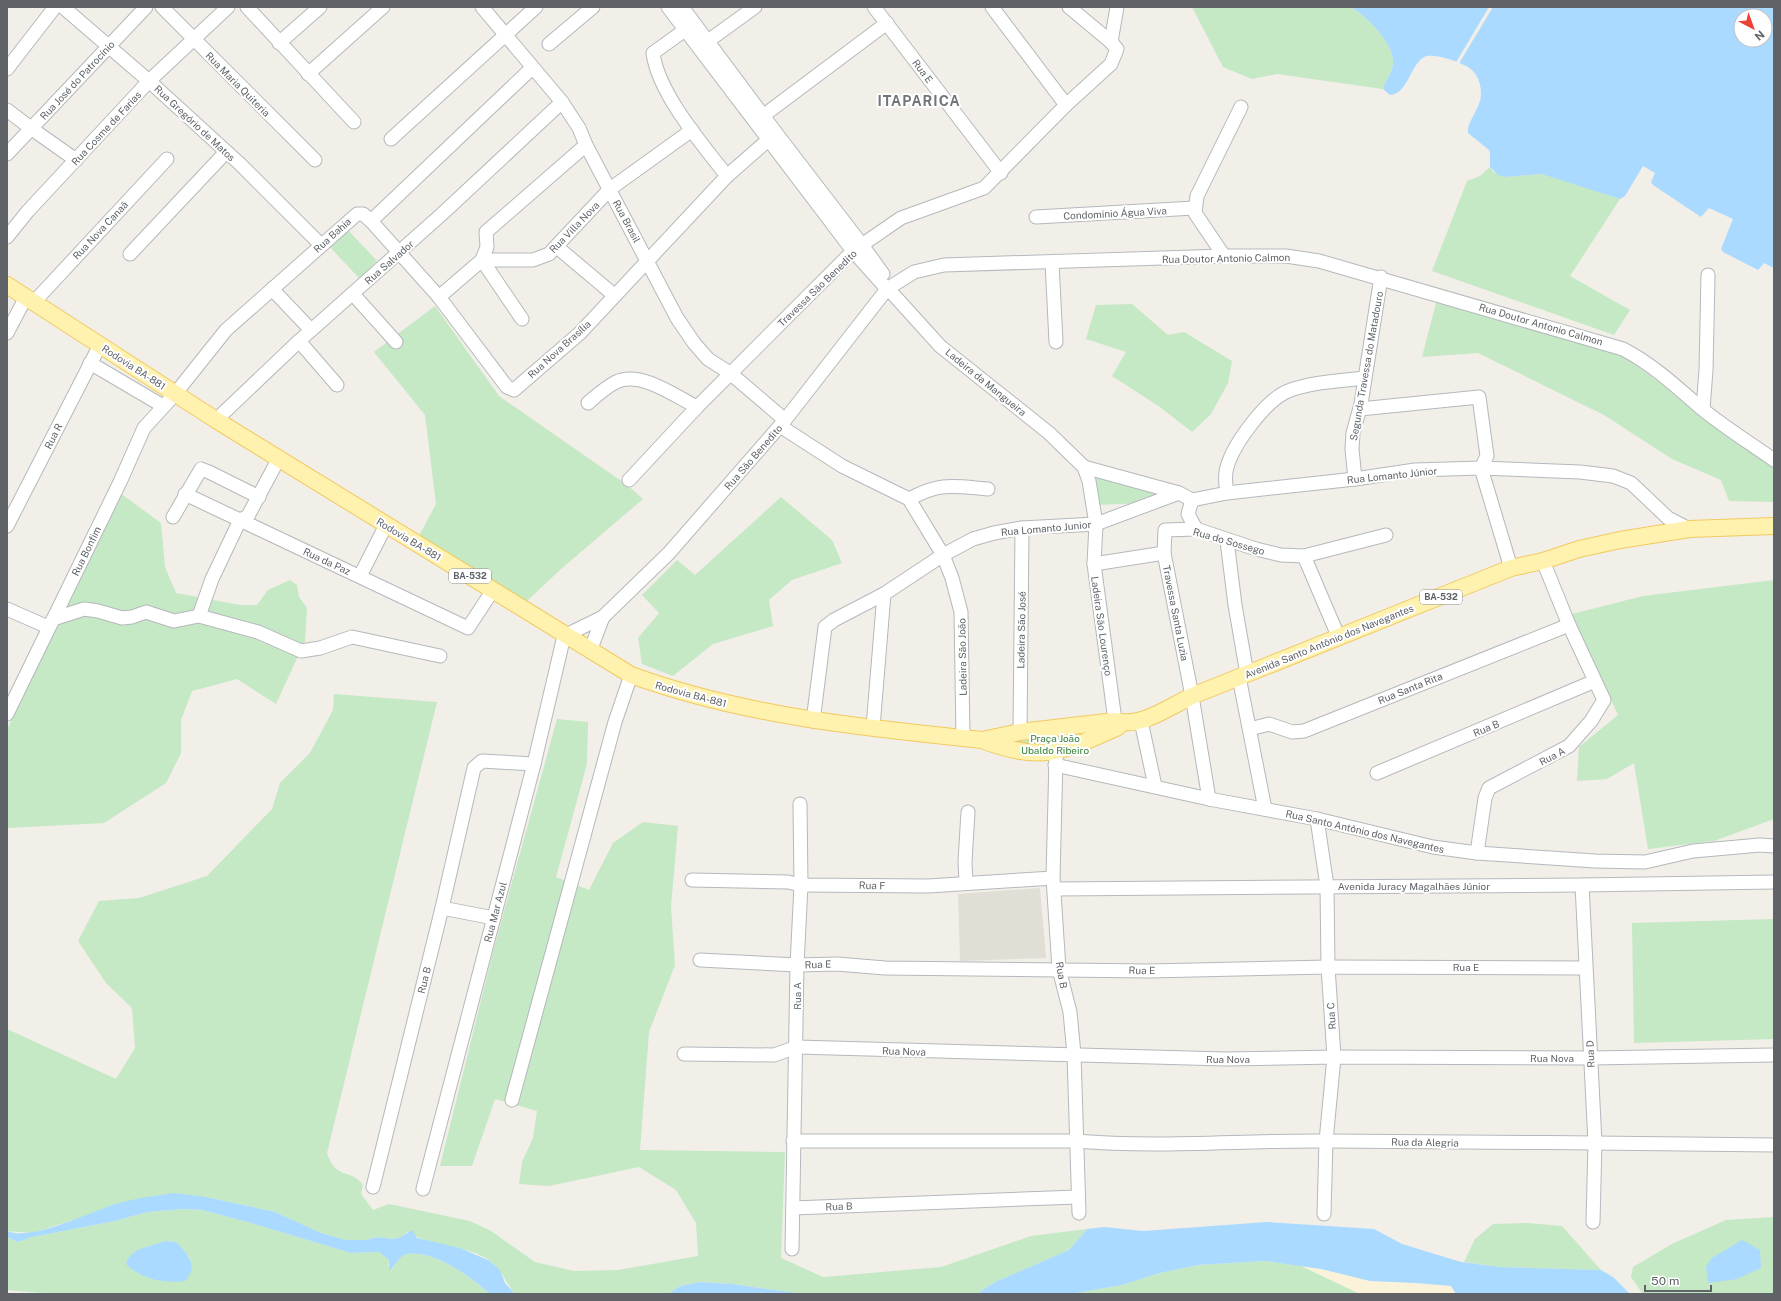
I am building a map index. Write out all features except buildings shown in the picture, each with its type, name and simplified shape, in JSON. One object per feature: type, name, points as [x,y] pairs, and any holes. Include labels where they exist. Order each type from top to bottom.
[{"type":"main road","name":"Rodovia BA-881","points":[[7,285],[216,420],[493,590],[564,636],[631,675],[706,698],[813,721],[982,740]]},
{"type":"main road","name":"Avenida Santo Antônio dos Navegantes","points":[[982,740],[1020,732],[1141,721],[1192,696],[1511,568],[1543,561],[1579,549],[1613,541],[1689,529],[1774,526]]},
{"type":"main road","name":"Avenida Santo Antônio dos Navegantes","points":[[1056,758],[1117,724]]},
{"type":"main road","name":"BA-532","points":[[982,740],[1001,748],[1036,753],[1056,758]]},
{"type":"street","points":[[7,69],[55,7]]},
{"type":"street","name":"Rua Gregório de Matos","points":[[63,7],[149,81],[226,152],[321,245]]},
{"type":"street","name":"Rua José do Patrocínio","points":[[7,154],[146,7]]},
{"type":"street","name":"Rua Maria Quiteria","points":[[162,7],[315,160]]},
{"type":"street","name":"Rua Cosme de Farias","points":[[7,237],[28,211],[149,81],[228,7]]},
{"type":"street","points":[[247,7],[354,122]]},
{"type":"street","points":[[279,43],[320,7]]},
{"type":"street","points":[[308,74],[383,7]]},
{"type":"street","name":"Rua Brasil","points":[[482,7],[562,102],[579,128],[586,145],[648,259],[677,318],[694,343],[708,359],[730,373],[783,423],[842,466],[909,499]]},
{"type":"street","points":[[391,139],[536,7]]},
{"type":"street","points":[[549,44],[593,7]]},
{"type":"street","points":[[668,7],[682,13],[708,41],[728,78],[772,137]]},
{"type":"street","points":[[708,41],[755,7]]},
{"type":"street","name":"Rua E","points":[[874,7],[1001,173]]},
{"type":"street","points":[[992,7],[1066,105]]},
{"type":"street","points":[[1069,7],[1111,42]]},
{"type":"street","name":"Travessa São Benedito","points":[[629,480],[730,373],[858,248],[901,218],[984,188],[1001,173],[1066,105],[1111,64],[1117,49],[1111,42],[1117,7]]},
{"type":"street","points":[[682,13],[684,30],[764,115],[772,137]]},
{"type":"street","points":[[764,115],[887,23]]},
{"type":"street","points":[[684,30],[653,53],[654,67],[658,76],[692,130],[727,176]]},
{"type":"street","points":[[371,221],[532,68]]},
{"type":"street","name":"Rua Salvador","points":[[216,420],[299,341],[400,253],[562,102]]},
{"type":"street","points":[[1224,256],[1200,223],[1194,208],[1197,196],[1241,107]]},
{"type":"street","points":[[7,110],[76,160]]},
{"type":"street","name":"Rua Villa Nova","points":[[482,260],[534,260],[549,254],[610,189],[692,130]]},
{"type":"street","name":"Rua Nova Brasília","points":[[371,221],[439,297],[507,387],[514,390],[580,333],[727,176],[772,137]]},
{"type":"street","name":"Ladeira da Mangueira","points":[[772,137],[890,289],[940,346],[1049,433],[1084,467]]},
{"type":"street","points":[[439,297],[482,260],[487,247],[486,232],[586,145]]},
{"type":"street","points":[[130,254],[226,152]]},
{"type":"street","name":"Rua Nova Canaã","points":[[30,300],[167,159]]},
{"type":"street","name":"Condominio Água Viva","points":[[1036,217],[1194,208]]},
{"type":"street","name":"Rua Bahia","points":[[175,394],[226,330],[321,245],[357,214],[363,214],[371,221]]},
{"type":"street","points":[[557,247],[614,295]]},
{"type":"street","name":"Rua Doutor Antonio Calmon","points":[[890,289],[914,272],[935,266],[1224,256],[1304,258],[1381,277],[1623,349],[1640,359],[1703,405],[1774,451]]},
{"type":"street","points":[[482,260],[522,319]]},
{"type":"street","points":[[1052,262],[1056,342]]},
{"type":"street","points":[[1703,405],[1706,370],[1708,275]]},
{"type":"street","name":"Segunda Travessa do Matadouro","points":[[1355,479],[1352,449],[1353,433],[1360,409],[1381,277]]},
{"type":"street","points":[[272,289],[311,330]]},
{"type":"street","name":"Rua São Benedito","points":[[564,636],[604,616],[669,553],[783,423],[890,289]]},
{"type":"street","points":[[353,294],[396,342]]},
{"type":"street","points":[[7,333],[30,300]]},
{"type":"street","points":[[299,341],[337,385]]},
{"type":"street","name":"Rua R","points":[[7,526],[100,345]]},
{"type":"street","points":[[90,363],[163,406]]},
{"type":"street","points":[[1227,493],[1226,472],[1234,451],[1272,401],[1288,391],[1315,383],[1364,378]]},
{"type":"street","points":[[588,403],[615,382],[632,379],[644,380],[697,407]]},
{"type":"street","name":"Rua Bonfim","points":[[7,714],[144,428],[175,394]]},
{"type":"street","points":[[1360,409],[1479,397],[1487,456],[1481,468],[1511,568]]},
{"type":"street","name":"Rua Doutor Antonio Calmon","points":[[1703,405],[1774,460]]},
{"type":"street","points":[[199,616],[212,579],[240,520],[248,516],[279,458]]},
{"type":"street","points":[[1084,467],[1179,493],[1192,500],[1188,514],[1196,530]]},
{"type":"street","name":"Ladeira São Lourenço","points":[[1084,467],[1089,481],[1096,524],[1094,564],[1117,724]]},
{"type":"street","name":"Rua Lomanto Júnior","points":[[1192,500],[1227,493],[1355,479],[1414,470],[1481,468],[1580,472],[1613,476],[1631,483],[1668,518],[1689,529]]},
{"type":"street","points":[[173,517],[200,469],[206,470],[259,497]]},
{"type":"street","points":[[909,499],[924,491],[943,485],[988,489]]},
{"type":"street","name":"Rua Lomanto Junior","points":[[813,721],[825,627],[834,620],[884,594],[943,555],[972,539],[1022,528],[1096,524],[1179,493]]},
{"type":"street","name":"Rua da Paz","points":[[185,494],[468,628],[493,590]]},
{"type":"street","name":"Ladeira São João","points":[[909,499],[943,555],[952,578],[961,612],[963,738]]},
{"type":"street","points":[[360,576],[386,525]]},
{"type":"street","name":"Ladeira São José","points":[[1020,732],[1022,528]]},
{"type":"street","name":"Rua do Sossego","points":[[1165,530],[1196,530],[1227,541],[1273,553],[1304,556],[1386,535]]},
{"type":"street","name":"Travessa Santa Luzia","points":[[1165,530],[1164,553],[1192,696],[1209,799]]},
{"type":"street","points":[[1227,541],[1250,729],[1265,809]]},
{"type":"street","points":[[1094,564],[1164,553]]},
{"type":"street","points":[[1304,556],[1339,638]]},
{"type":"street","name":"Rua A","points":[[1477,853],[1486,792],[1494,784],[1562,751],[1573,742],[1592,721],[1604,700],[1568,625],[1543,561]]},
{"type":"street","points":[[873,727],[884,594]]},
{"type":"street","points":[[7,609],[51,623],[76,611],[89,609],[122,618],[132,618],[146,612],[174,621],[199,616],[258,632],[301,650],[320,648],[352,637],[440,656]]},
{"type":"street","name":"Rua São Benedito","points":[[590,651],[604,616]]},
{"type":"street","name":"Rua Santa Rita","points":[[1250,729],[1269,724],[1292,732],[1304,730],[1568,625]]},
{"type":"street","name":"Rua Mar Azul","points":[[423,1189],[534,764],[564,636]]},
{"type":"street","points":[[512,1100],[616,722],[631,675]]},
{"type":"street","name":"Rua B","points":[[1378,773],[1595,681]]},
{"type":"street","points":[[1141,721],[1155,786]]},
{"type":"street","name":"Rua B","points":[[1056,758],[1054,884],[1059,969],[1070,1012],[1074,1054],[1077,1197],[1079,1213]]},
{"type":"street","name":"Rua Santo Antônio dos Navegantes","points":[[1056,758],[1155,786],[1209,799],[1317,819],[1433,847],[1477,853],[1645,862],[1692,851],[1760,845],[1774,846]]},
{"type":"street","name":"Rua B","points":[[373,1187],[442,908],[472,773],[476,764],[482,762],[534,764]]},
{"type":"street","name":"Rua A","points":[[792,1249],[793,1141],[797,1047],[797,965],[801,885],[800,804]]},
{"type":"street","points":[[966,883],[964,862],[968,812]]},
{"type":"street","name":"Rua C","points":[[1317,819],[1327,886],[1328,966],[1334,1057],[1326,1140],[1324,1214]]},
{"type":"street","name":"Rua F","points":[[692,880],[788,882],[801,885],[928,886],[966,883],[1054,884]]},
{"type":"street","name":"Avenida Juracy Magalhães Júnior","points":[[1054,884],[1327,886],[1582,885],[1774,882]]},
{"type":"street","name":"Rua D","points":[[1582,885],[1595,1143],[1593,1222]]},
{"type":"street","points":[[442,908],[494,918]]},
{"type":"street","name":"Rua E","points":[[700,960],[797,965],[837,964],[885,968],[1150,971],[1328,966],[1585,968]]},
{"type":"street","name":"Rua Nova","points":[[684,1054],[774,1055],[797,1047],[923,1052],[1074,1054],[1225,1059],[1334,1057],[1590,1058],[1774,1055]]},
{"type":"street","name":"Rua da Alegria","points":[[1076,1141],[1112,1144],[1326,1140],[1774,1145]]},
{"type":"street","points":[[793,1141],[1076,1141]]},
{"type":"street","name":"Rua B","points":[[793,1208],[1077,1197]]},
{"type":"shaded area","points":[[1040,888],[1046,958],[960,961],[958,894]]},
{"type":"green space","points":[[1192,7],[1350,7],[1370,22],[1383,37],[1391,53],[1393,60],[1392,68],[1383,89],[1277,74],[1252,79],[1223,67]]},
{"type":"green space","points":[[1490,167],[1493,172],[1505,177],[1542,174],[1555,176],[1620,199],[1570,276],[1630,310],[1614,335],[1432,271],[1467,181],[1480,176]]},
{"type":"green space","points":[[347,229],[377,261],[359,278],[329,246]]},
{"type":"green space","points":[[1437,299],[1616,351],[1774,465],[1774,502],[1729,501],[1721,480],[1672,459],[1604,415],[1478,353],[1422,357]]},
{"type":"green space","points":[[1132,304],[1168,335],[1184,332],[1232,361],[1228,383],[1211,414],[1192,432],[1160,407],[1112,376],[1126,352],[1086,339],[1096,305]]},
{"type":"green space","points":[[435,306],[499,396],[627,485],[643,499],[561,569],[525,603],[419,536],[436,504],[425,415],[374,352]]},
{"type":"green space","points":[[1091,473],[1169,494],[1145,503],[1094,505]]},
{"type":"green space","points":[[120,493],[161,523],[165,567],[176,593],[240,605],[257,605],[268,590],[290,580],[297,585],[299,597],[307,608],[305,641],[276,704],[237,679],[192,691],[181,720],[181,753],[166,783],[104,823],[9,828],[7,827],[7,730],[48,637]]},
{"type":"green space","points":[[781,497],[832,540],[842,563],[792,580],[769,600],[773,626],[713,644],[673,676],[642,664],[638,638],[659,613],[642,595],[677,560],[695,575]]},
{"type":"green space","points":[[1774,580],[1774,819],[1714,841],[1648,849],[1634,763],[1607,779],[1577,781],[1579,747],[1618,715],[1572,614],[1643,596]]},
{"type":"green space","points":[[334,694],[437,702],[327,1153],[331,1162],[339,1171],[359,1180],[363,1185],[361,1194],[373,1210],[389,1204],[470,1221],[491,1231],[535,1262],[574,1271],[618,1270],[698,1256],[696,1223],[676,1190],[639,1167],[549,1186],[519,1184],[522,1162],[533,1138],[537,1111],[495,1099],[472,1166],[440,1166],[494,948],[557,719],[588,722],[587,764],[556,877],[589,890],[613,843],[643,822],[678,826],[671,907],[675,965],[649,1032],[640,1150],[785,1152],[781,1258],[823,1277],[941,1267],[1031,1236],[1087,1229],[1069,1250],[995,1282],[977,1294],[804,1294],[732,1284],[701,1282],[680,1286],[668,1294],[515,1294],[493,1263],[469,1251],[417,1237],[407,1232],[401,1237],[394,1239],[377,1237],[366,1240],[346,1240],[321,1233],[275,1212],[206,1197],[70,1221],[32,1233],[7,1231],[7,1029],[116,1079],[135,1048],[132,1008],[106,983],[78,941],[99,901],[139,898],[207,876],[272,809],[280,783],[310,753],[333,710]]},
{"type":"green space","name":"Praça João Ubaldo Ribeiro","points":[[1104,727],[1057,756],[988,740]]},
{"type":"green space","points":[[1774,919],[1774,1039],[1634,1043],[1632,923]]},
{"type":"green space","points":[[184,1209],[202,1210],[351,1253],[379,1252],[389,1260],[388,1266],[392,1269],[398,1260],[407,1254],[429,1256],[452,1266],[490,1294],[56,1294],[7,1290],[7,1237],[18,1242],[32,1237],[115,1221],[147,1212]],"holes":[[[165,1241],[176,1242],[191,1259],[143,1247],[153,1246]]]},
{"type":"green space","points":[[1774,1217],[1774,1294],[1643,1294],[1631,1277],[1633,1267],[1672,1244],[1726,1220]]},
{"type":"green space","points":[[1527,1223],[1562,1226],[1601,1270],[1500,1267],[1464,1262],[1475,1239],[1493,1224]]},
{"type":"green space","points":[[1265,1261],[1301,1266],[1358,1293],[1390,1294],[1071,1294],[1122,1285],[1160,1273],[1198,1265]]},
{"type":"sand","points":[[1302,1266],[1342,1273],[1370,1281],[1452,1286],[1456,1294],[1358,1293]]},
{"type":"water","points":[[1350,7],[1774,7],[1774,268],[1764,263],[1758,270],[1723,252],[1721,249],[1733,219],[1709,208],[1701,217],[1653,185],[1651,182],[1655,173],[1643,166],[1625,196],[1620,199],[1542,174],[1505,177],[1498,175],[1490,167],[1489,150],[1468,133],[1469,124],[1481,98],[1480,84],[1474,72],[1463,64],[1449,59],[1434,56],[1424,57],[1415,66],[1401,90],[1390,95],[1383,89],[1393,64],[1391,53],[1388,45],[1377,29],[1363,16]]},
{"type":"water","points":[[174,1193],[206,1197],[275,1212],[321,1233],[346,1240],[366,1240],[377,1237],[394,1239],[401,1237],[412,1230],[417,1238],[460,1248],[490,1261],[500,1270],[505,1283],[515,1294],[490,1294],[452,1266],[429,1256],[418,1254],[404,1255],[389,1271],[389,1260],[379,1252],[351,1253],[202,1210],[184,1209],[147,1212],[115,1221],[32,1237],[18,1242],[7,1237],[7,1231],[18,1233],[46,1229],[123,1202]]},
{"type":"water","points":[[1267,1222],[1374,1229],[1402,1244],[1461,1262],[1500,1267],[1601,1270],[1613,1277],[1630,1294],[1456,1294],[1451,1286],[1370,1281],[1321,1269],[1265,1261],[1198,1265],[1160,1273],[1122,1285],[1071,1294],[977,1294],[995,1282],[1069,1250],[1087,1229],[1104,1227],[1143,1231]]},
{"type":"water","points":[[1742,1240],[1760,1250],[1761,1268],[1737,1279],[1708,1283],[1706,1267],[1712,1258]]},
{"type":"water","points":[[165,1241],[176,1242],[190,1260],[191,1270],[185,1281],[170,1282],[146,1277],[126,1264],[132,1254],[142,1248]]},
{"type":"water","points":[[701,1282],[732,1284],[804,1294],[668,1294],[680,1286]]},
{"type":"pier","points":[[1489,7],[1493,7],[1458,65],[1455,64]]},
{"type":"district","name":"ITAPARICA","points":[[919,101]]}]
